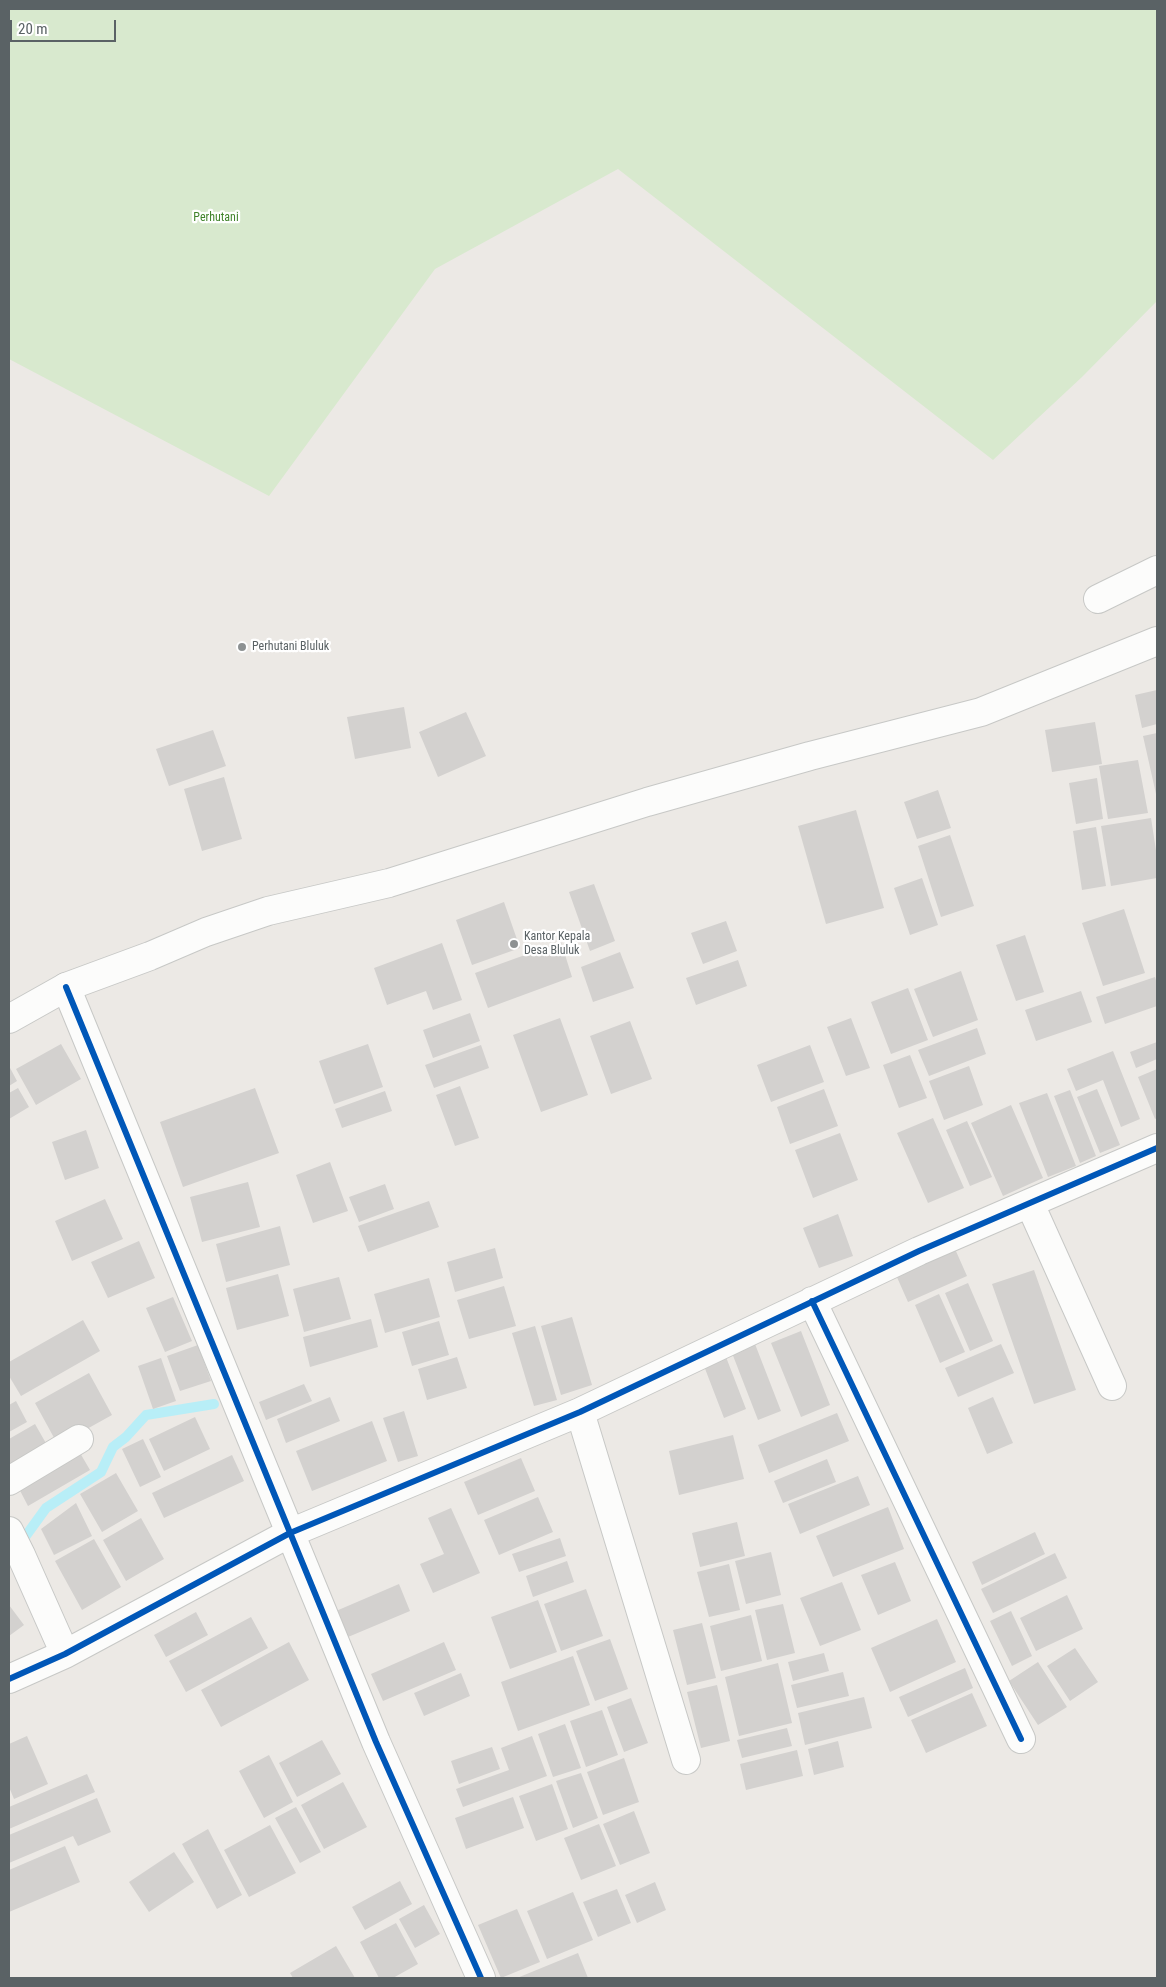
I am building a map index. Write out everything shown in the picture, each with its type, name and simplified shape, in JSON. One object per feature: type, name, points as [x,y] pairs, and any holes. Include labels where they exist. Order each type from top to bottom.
[{"type":"street","points":[[1098,599],[1157,570]]},
{"type":"street","points":[[9,1019],[66,988],[206,932],[268,912],[389,883],[647,802],[810,756],[981,712],[1157,641]]},
{"type":"street","points":[[66,988],[376,1742],[480,1978]]},
{"type":"street","points":[[9,1679],[65,1654],[290,1533],[580,1412],[919,1250],[1157,1148]]},
{"type":"street","points":[[1030,1204],[1112,1386]]},
{"type":"street","points":[[812,1301],[1021,1739]]},
{"type":"street","points":[[580,1412],[686,1760]]},
{"type":"street","points":[[9,1481],[79,1439]]},
{"type":"street","points":[[9,1531],[65,1654]]},
{"type":"green space","name":"Perhutani","points":[[9,9],[1157,9],[1157,301],[1082,377],[993,460],[618,169],[435,269],[269,496],[9,359]]},
{"type":"building","points":[[1157,690],[1157,724],[1142,728],[1135,695]]},
{"type":"building","points":[[404,707],[411,748],[355,759],[347,717]]},
{"type":"building","points":[[466,712],[486,756],[438,777],[419,732]]},
{"type":"building","points":[[1095,722],[1102,764],[1052,772],[1045,730]]},
{"type":"building","points":[[213,730],[226,766],[169,786],[156,749]]},
{"type":"building","points":[[1157,733],[1157,794],[1156,794],[1143,736]]},
{"type":"building","points":[[1138,760],[1148,813],[1108,819],[1099,766]]},
{"type":"building","points":[[224,777],[242,839],[202,851],[184,789]]},
{"type":"building","points":[[1097,778],[1103,819],[1076,824],[1069,783]]},
{"type":"building","points":[[938,790],[951,828],[917,839],[904,802]]},
{"type":"building","points":[[856,810],[884,908],[826,924],[798,826]]},
{"type":"building","points":[[1151,818],[1157,857],[1157,878],[1111,886],[1101,826]]},
{"type":"building","points":[[1096,827],[1106,886],[1082,890],[1073,831]]},
{"type":"building","points":[[950,835],[974,906],[941,917],[918,846]]},
{"type":"building","points":[[922,878],[938,925],[910,935],[894,888]]},
{"type":"building","points":[[594,884],[615,941],[590,951],[569,892]]},
{"type":"building","points":[[504,902],[520,948],[472,965],[456,920]]},
{"type":"building","points":[[1124,909],[1145,973],[1103,986],[1082,923]]},
{"type":"building","points":[[726,921],[737,951],[703,964],[691,933]]},
{"type":"building","points":[[1025,935],[1044,992],[1016,1001],[996,945]]},
{"type":"building","points":[[561,942],[572,977],[488,1008],[475,973]]},
{"type":"building","points":[[442,943],[462,1000],[433,1010],[426,991],[387,1005],[374,968]]},
{"type":"building","points":[[620,952],[634,988],[593,1002],[581,967]]},
{"type":"building","points":[[738,960],[747,986],[696,1005],[686,978]]},
{"type":"building","points":[[961,971],[978,1020],[933,1037],[914,989]]},
{"type":"building","points":[[1155,977],[1157,984],[1157,1006],[1105,1024],[1096,997]]},
{"type":"building","points":[[908,988],[928,1040],[891,1054],[871,1002]]},
{"type":"building","points":[[1081,991],[1092,1022],[1036,1041],[1025,1010]]},
{"type":"building","points":[[470,1013],[480,1041],[433,1058],[423,1030]]},
{"type":"building","points":[[560,1018],[588,1095],[541,1112],[513,1035]]},
{"type":"building","points":[[851,1018],[870,1068],[846,1076],[827,1027]]},
{"type":"building","points":[[630,1021],[652,1079],[611,1094],[590,1036]]},
{"type":"building","points":[[977,1028],[986,1054],[929,1076],[918,1050]]},
{"type":"building","points":[[1157,1042],[1157,1059],[1136,1068],[1130,1052]]},
{"type":"building","points":[[61,1044],[81,1079],[36,1105],[16,1069]]},
{"type":"building","points":[[368,1044],[383,1087],[334,1104],[319,1061]]},
{"type":"building","points":[[481,1045],[489,1068],[434,1088],[425,1065]]},
{"type":"building","points":[[810,1045],[824,1082],[771,1102],[757,1065]]},
{"type":"building","points":[[1113,1051],[1140,1119],[1121,1127],[1103,1080],[1076,1091],[1067,1069]]},
{"type":"building","points":[[910,1055],[927,1098],[899,1108],[883,1065]]},
{"type":"building","points":[[9,1066],[17,1081],[9,1086]]},
{"type":"building","points":[[969,1066],[983,1105],[944,1120],[929,1081]]},
{"type":"building","points":[[1157,1069],[1157,1118],[1155,1119],[1138,1077]]},
{"type":"building","points":[[460,1086],[479,1138],[455,1146],[436,1095]]},
{"type":"building","points":[[18,1088],[29,1107],[9,1119],[9,1093]]},
{"type":"building","points":[[255,1088],[279,1153],[183,1187],[160,1122]]},
{"type":"building","points":[[824,1089],[838,1126],[790,1144],[777,1107]]},
{"type":"building","points":[[1097,1089],[1120,1145],[1100,1153],[1077,1097]]},
{"type":"building","points":[[1070,1090],[1096,1156],[1080,1163],[1054,1096]]},
{"type":"building","points":[[385,1091],[392,1111],[342,1128],[335,1109]]},
{"type":"building","points":[[1047,1093],[1076,1166],[1048,1177],[1019,1103]]},
{"type":"building","points":[[1011,1105],[1043,1178],[1003,1196],[971,1123]]},
{"type":"building","points":[[933,1118],[964,1188],[928,1203],[897,1133]]},
{"type":"building","points":[[967,1121],[992,1177],[970,1186],[946,1130]]},
{"type":"building","points":[[86,1130],[99,1168],[65,1180],[52,1142]]},
{"type":"building","points":[[840,1133],[858,1180],[813,1198],[795,1150]]},
{"type":"building","points":[[330,1162],[348,1211],[313,1223],[296,1175]]},
{"type":"building","points":[[248,1182],[260,1227],[202,1242],[190,1197]]},
{"type":"building","points":[[385,1184],[394,1209],[359,1222],[349,1197]]},
{"type":"building","points":[[105,1199],[123,1239],[72,1261],[55,1221]]},
{"type":"building","points":[[429,1201],[439,1227],[368,1252],[358,1226]]},
{"type":"building","points":[[838,1214],[853,1256],[819,1268],[803,1228]]},
{"type":"building","points":[[280,1226],[290,1265],[226,1282],[216,1244]]},
{"type":"building","points":[[139,1241],[155,1278],[108,1298],[91,1262]]},
{"type":"building","points":[[495,1248],[503,1278],[455,1292],[447,1262]]},
{"type":"building","points":[[955,1249],[967,1276],[908,1302],[896,1275]]},
{"type":"building","points":[[1034,1270],[1076,1390],[1034,1404],[992,1284]]},
{"type":"building","points":[[278,1274],[289,1316],[237,1330],[226,1288]]},
{"type":"building","points":[[339,1277],[351,1319],[304,1332],[293,1289]]},
{"type":"building","points":[[429,1278],[440,1317],[385,1333],[374,1294]]},
{"type":"building","points":[[968,1283],[993,1341],[970,1351],[945,1293]]},
{"type":"building","points":[[504,1286],[516,1326],[469,1339],[457,1300]]},
{"type":"building","points":[[939,1294],[965,1352],[940,1363],[915,1305]]},
{"type":"building","points":[[173,1297],[192,1341],[165,1352],[146,1308]]},
{"type":"building","points":[[572,1317],[592,1385],[561,1395],[541,1326]]},
{"type":"building","points":[[371,1319],[378,1347],[310,1367],[303,1337]]},
{"type":"building","points":[[83,1320],[100,1351],[21,1396],[9,1376],[9,1362]]},
{"type":"building","points":[[439,1321],[449,1355],[412,1366],[402,1332]]},
{"type":"building","points":[[535,1326],[557,1400],[534,1406],[512,1333]]},
{"type":"building","points":[[801,1331],[830,1405],[801,1417],[771,1343]]},
{"type":"building","points":[[755,1344],[781,1411],[758,1420],[732,1353]]},
{"type":"building","points":[[1001,1344],[1014,1373],[958,1397],[945,1368]]},
{"type":"building","points":[[198,1345],[211,1381],[180,1391],[167,1356]]},
{"type":"building","points":[[457,1357],[467,1388],[427,1400],[418,1369]]},
{"type":"building","points":[[726,1357],[746,1409],[724,1418],[704,1366]]},
{"type":"building","points":[[161,1358],[176,1401],[153,1409],[138,1366]]},
{"type":"building","points":[[89,1373],[112,1415],[58,1445],[35,1403]]},
{"type":"building","points":[[304,1384],[312,1401],[266,1420],[259,1402]]},
{"type":"building","points":[[330,1397],[340,1421],[286,1443],[277,1419]]},
{"type":"building","points":[[993,1397],[1013,1443],[987,1454],[968,1408]]},
{"type":"building","points":[[16,1401],[27,1422],[9,1432],[9,1405]]},
{"type":"building","points":[[404,1411],[418,1456],[398,1462],[383,1418]]},
{"type":"building","points":[[837,1413],[849,1441],[769,1473],[758,1445]]},
{"type":"building","points":[[195,1417],[210,1449],[164,1471],[149,1439]]},
{"type":"building","points":[[372,1421],[387,1461],[312,1491],[296,1451]]},
{"type":"building","points":[[35,1424],[51,1452],[9,1475],[9,1439]]},
{"type":"building","points":[[733,1435],[744,1479],[679,1495],[669,1451]]},
{"type":"building","points":[[143,1439],[161,1477],[140,1487],[122,1449]]},
{"type":"building","points":[[76,1446],[90,1470],[28,1506],[15,1481]]},
{"type":"building","points":[[232,1455],[244,1481],[164,1518],[152,1493]]},
{"type":"building","points":[[521,1458],[535,1491],[478,1515],[464,1482]]},
{"type":"building","points":[[827,1459],[836,1482],[783,1503],[774,1481]]},
{"type":"building","points":[[116,1473],[138,1511],[102,1532],[80,1494]]},
{"type":"building","points":[[858,1476],[870,1505],[800,1534],[788,1504]]},
{"type":"building","points":[[538,1497],[553,1532],[499,1555],[484,1520]]},
{"type":"building","points":[[76,1503],[92,1536],[54,1555],[41,1529]]},
{"type":"building","points":[[888,1507],[904,1549],[833,1577],[816,1536]]},
{"type":"building","points":[[451,1508],[480,1573],[433,1593],[420,1564],[444,1554],[428,1518]]},
{"type":"building","points":[[141,1518],[164,1559],[126,1581],[103,1540]]},
{"type":"building","points":[[737,1522],[745,1556],[700,1567],[692,1533]]},
{"type":"building","points":[[1035,1532],[1045,1554],[982,1585],[972,1562]]},
{"type":"building","points":[[560,1538],[566,1556],[519,1572],[512,1554]]},
{"type":"building","points":[[94,1539],[121,1587],[82,1610],[55,1561]]},
{"type":"building","points":[[771,1552],[781,1595],[746,1604],[735,1561]]},
{"type":"building","points":[[1055,1553],[1067,1578],[993,1613],[981,1589]]},
{"type":"building","points":[[567,1561],[574,1582],[533,1597],[526,1576]]},
{"type":"building","points":[[895,1562],[911,1601],[878,1615],[861,1575]]},
{"type":"building","points":[[729,1564],[740,1610],[709,1617],[697,1572]]},
{"type":"building","points":[[842,1582],[861,1630],[820,1646],[800,1598]]},
{"type":"building","points":[[399,1584],[410,1611],[348,1637],[336,1611]]},
{"type":"building","points":[[586,1589],[603,1636],[561,1651],[544,1604]]},
{"type":"building","points":[[1067,1595],[1083,1629],[1036,1651],[1020,1618]]},
{"type":"building","points":[[538,1600],[557,1652],[510,1669],[491,1617]]},
{"type":"building","points":[[783,1604],[795,1653],[767,1660],[755,1610]]},
{"type":"building","points":[[9,1605],[24,1625],[9,1636]]},
{"type":"building","points":[[1011,1611],[1032,1656],[1012,1666],[990,1621]]},
{"type":"building","points":[[196,1612],[208,1635],[166,1657],[154,1635]]},
{"type":"building","points":[[751,1615],[762,1661],[721,1671],[710,1626]]},
{"type":"building","points":[[251,1617],[268,1648],[186,1692],[169,1661]]},
{"type":"building","points":[[937,1619],[956,1662],[890,1692],[871,1648]]},
{"type":"building","points":[[702,1623],[716,1678],[687,1685],[673,1630]]},
{"type":"building","points":[[610,1639],[628,1689],[595,1701],[576,1651]]},
{"type":"building","points":[[289,1642],[309,1680],[221,1727],[201,1690]]},
{"type":"building","points":[[444,1642],[456,1670],[383,1701],[371,1674]]},
{"type":"building","points":[[1075,1648],[1098,1682],[1070,1701],[1047,1666]]},
{"type":"building","points":[[824,1653],[829,1671],[793,1681],[788,1662]]},
{"type":"building","points":[[573,1656],[590,1705],[518,1731],[501,1682]]},
{"type":"building","points":[[1038,1662],[1067,1707],[1038,1725],[1009,1681]]},
{"type":"building","points":[[778,1663],[792,1723],[739,1736],[725,1677]]},
{"type":"building","points":[[965,1668],[973,1688],[908,1717],[899,1697]]},
{"type":"building","points":[[843,1672],[849,1696],[797,1708],[791,1685]]},
{"type":"building","points":[[461,1673],[470,1696],[424,1716],[414,1693]]},
{"type":"building","points":[[717,1685],[730,1741],[701,1748],[687,1692]]},
{"type":"building","points":[[972,1693],[987,1726],[926,1753],[911,1720]]},
{"type":"building","points":[[864,1697],[872,1728],[805,1745],[798,1713]]},
{"type":"building","points":[[631,1698],[648,1743],[624,1752],[607,1707]]},
{"type":"building","points":[[602,1710],[618,1755],[586,1767],[570,1721]]},
{"type":"building","points":[[565,1724],[581,1768],[553,1777],[538,1734]]},
{"type":"building","points":[[787,1728],[792,1746],[742,1758],[737,1740]]},
{"type":"building","points":[[27,1736],[48,1784],[14,1799],[9,1787],[9,1744]]},
{"type":"building","points":[[532,1736],[547,1776],[463,1807],[456,1789],[509,1770],[501,1748]]},
{"type":"building","points":[[322,1740],[341,1774],[297,1797],[279,1763]]},
{"type":"building","points":[[838,1741],[844,1767],[814,1775],[808,1749]]},
{"type":"building","points":[[492,1747],[500,1769],[459,1784],[451,1761]]},
{"type":"building","points":[[797,1750],[803,1776],[746,1790],[740,1764]]},
{"type":"building","points":[[269,1755],[293,1802],[264,1818],[239,1771]]},
{"type":"building","points":[[624,1758],[639,1802],[603,1815],[587,1772]]},
{"type":"building","points":[[581,1773],[598,1818],[573,1828],[556,1781]]},
{"type":"building","points":[[87,1774],[95,1792],[9,1829],[9,1807]]},
{"type":"building","points":[[343,1782],[367,1827],[324,1849],[301,1805]]},
{"type":"building","points":[[552,1784],[568,1829],[536,1841],[519,1796]]},
{"type":"building","points":[[513,1797],[524,1828],[466,1849],[455,1818]]},
{"type":"building","points":[[97,1798],[111,1832],[78,1846],[73,1836],[9,1863],[9,1835]]},
{"type":"building","points":[[296,1807],[321,1852],[300,1863],[275,1818]]},
{"type":"building","points":[[634,1811],[650,1853],[620,1865],[603,1824]]},
{"type":"building","points":[[599,1824],[616,1866],[581,1880],[564,1838]]},
{"type":"building","points":[[270,1825],[296,1873],[249,1897],[224,1850]]},
{"type":"building","points":[[208,1829],[242,1895],[217,1909],[182,1844]]},
{"type":"building","points":[[65,1846],[80,1882],[9,1912],[9,1870]]},
{"type":"building","points":[[174,1852],[194,1882],[149,1912],[129,1882]]},
{"type":"building","points":[[400,1881],[412,1904],[365,1930],[352,1907]]},
{"type":"building","points":[[655,1882],[666,1910],[637,1923],[625,1895]]},
{"type":"building","points":[[617,1889],[631,1923],[598,1937],[583,1902]]},
{"type":"building","points":[[573,1892],[593,1940],[547,1959],[527,1911]]},
{"type":"building","points":[[424,1905],[440,1934],[415,1948],[399,1919]]},
{"type":"building","points":[[517,1909],[540,1962],[501,1978],[478,1925]]},
{"type":"building","points":[[396,1923],[418,1964],[393,1978],[379,1978],[360,1942]]},
{"type":"building","points":[[336,1946],[355,1978],[293,1978],[290,1973]]},
{"type":"building","points":[[578,1953],[588,1978],[517,1978]]},
{"type":"waterway","points":[[18,1542],[25,1537],[46,1508],[101,1472],[113,1447],[126,1437],[146,1415],[214,1404]]},
{"type":"cycle path","points":[[66,987],[376,1742],[481,1978]]},
{"type":"cycle path","points":[[9,1679],[65,1654],[290,1533],[580,1412],[919,1251],[1157,1148]]},
{"type":"cycle path","points":[[812,1301],[1021,1739]]},
{"type":"place","name":"Perhutani Bluluk","points":[[242,647]]},
{"type":"place","name":"Kantor Kepala Desa Bluluk","points":[[514,944]]}]
